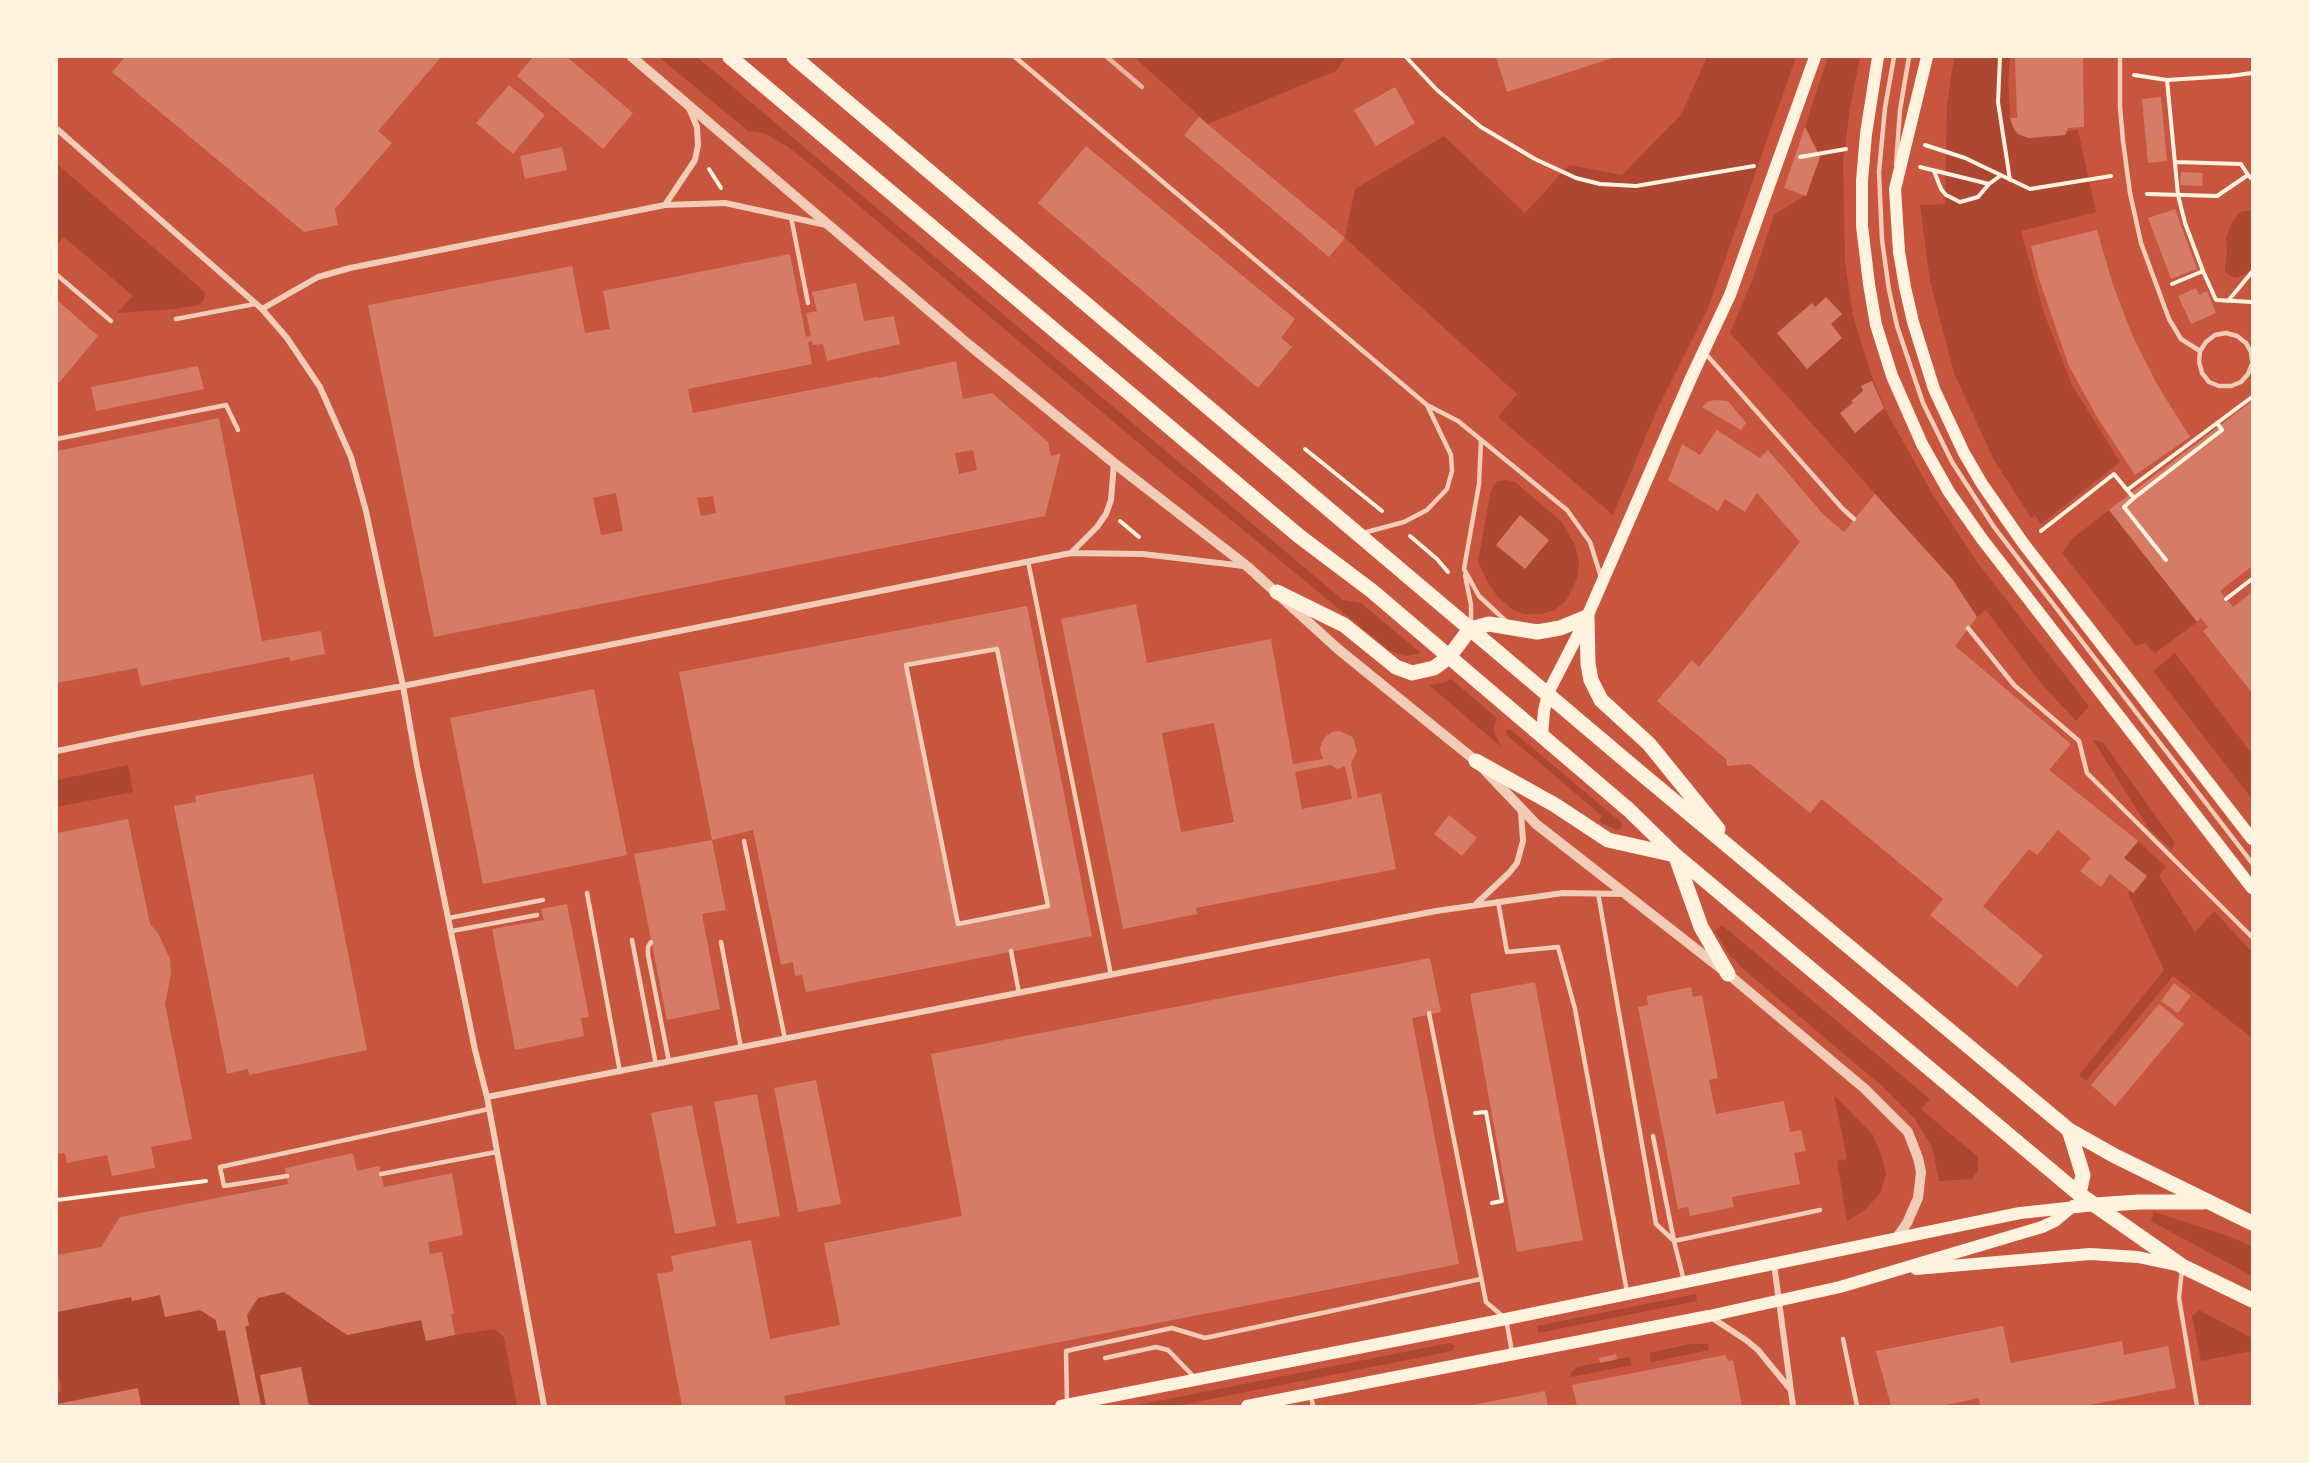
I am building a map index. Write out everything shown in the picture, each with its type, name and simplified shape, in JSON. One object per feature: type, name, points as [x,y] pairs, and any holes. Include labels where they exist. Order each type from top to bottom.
[{"type":"main road","points":[[730,57],[1299,536],[1372,591],[1629,810],[1675,855],[2079,1194],[2182,1266],[2252,1300]]},
{"type":"main road","points":[[794,57],[1740,856],[2069,1130],[2115,1156],[2252,1223]]},
{"type":"main road","points":[[1542,735],[1548,693],[1587,618],[1730,295],[1815,57]]},
{"type":"main road","points":[[1878,57],[1866,134],[1862,181],[1862,226],[1876,325],[1892,376],[1922,444],[1949,492],[1982,539],[2252,888]]},
{"type":"main road","points":[[1927,57],[1896,189],[1899,252],[1913,322],[1934,389],[1964,453],[1982,484],[2029,551],[2252,839]]},
{"type":"main road","points":[[1277,592],[1344,625],[1396,667],[1412,673],[1434,668],[1449,657],[1470,628],[1489,624],[1526,632],[1549,631],[1587,618]]},
{"type":"main road","points":[[1587,618],[1588,664],[1591,680],[1601,700],[1650,744],[1740,856]]},
{"type":"main road","points":[[1476,761],[1555,805],[1608,840],[1675,855]]},
{"type":"main road","points":[[1675,855],[1701,927],[1728,974]]},
{"type":"main road","points":[[1247,1406],[1311,1400],[1513,1353],[1708,1316],[1840,1287],[2042,1227],[2055,1221],[2071,1208],[2079,1194],[2083,1175],[2069,1130]]},
{"type":"main road","points":[[1064,1405],[1506,1319],[2030,1211],[2139,1202],[2206,1202]]},
{"type":"main road","points":[[1891,1271],[2090,1254],[2138,1257],[2182,1266]]},
{"type":"street","points":[[632,57],[968,344],[1114,463],[1248,567],[1338,649],[1476,761],[1536,824],[1728,974],[1865,1089],[1908,1131],[1921,1172],[1918,1198],[1907,1223],[1896,1239]]},
{"type":"street","points":[[665,206],[695,160],[698,145],[697,127],[688,105]]},
{"type":"street","points":[[57,129],[262,309],[287,338],[320,387],[351,457],[366,511],[475,1050],[487,1097],[544,1406]]},
{"type":"street","points":[[262,309],[318,277],[350,268],[665,206],[725,203],[831,226]]},
{"type":"street","points":[[1071,553],[1097,527],[1106,514],[1111,500],[1114,463]]},
{"type":"street","points":[[57,751],[143,733],[403,686],[1071,553],[1143,554],[1248,567]]},
{"type":"street","points":[[1476,904],[1517,863],[1523,841],[1519,807]]},
{"type":"street","points":[[487,1097],[1476,904],[1563,893],[1624,894]]},
{"type":"street","points":[[1774,1264],[1793,1406]]},
{"type":"street","points":[[1708,1316],[1758,1350],[1790,1389]]},
{"type":"lane","points":[[1015,57],[1427,405],[1458,421],[1567,510],[1590,542],[1603,583]]},
{"type":"lane","points":[[1894,57],[1885,108],[1879,172],[1881,240],[1897,326],[1923,403],[1952,462],[1994,527],[2252,863]]},
{"type":"lane","points":[[1896,189],[1899,122],[1909,57]]},
{"type":"lane","points":[[2120,57],[2120,107],[2126,173],[2141,243],[2169,319],[2181,339],[2200,351]]},
{"type":"lane","points":[[791,217],[808,303]]},
{"type":"lane","points":[[57,275],[111,321]]},
{"type":"lane","points":[[176,319],[255,304]]},
{"type":"lane","points":[[2226,333],[2246,342],[2251,352],[2252,363],[2248,374],[2241,382],[2231,387],[2219,386],[2209,382],[2202,373],[2199,362],[2200,351],[2215,335],[2226,333]]},
{"type":"lane","points":[[1704,351],[1854,519]]},
{"type":"lane","points":[[57,439],[226,405],[238,430]]},
{"type":"lane","points":[[1360,534],[1404,522],[1427,510],[1447,489],[1452,471],[1450,455],[1427,405]]},
{"type":"lane","points":[[1470,628],[1471,605],[1464,569],[1479,483],[1481,441]]},
{"type":"lane","points":[[1028,561],[1111,975]]},
{"type":"lane","points":[[1464,569],[1479,596],[1507,623],[1526,632]]},
{"type":"lane","points":[[1968,628],[2014,685],[2079,741],[2087,773],[2252,937]]},
{"type":"lane","points":[[997,649],[1048,906],[958,924],[906,665],[997,649]]},
{"type":"lane","points":[[744,841],[785,1039]]},
{"type":"lane","points":[[587,893],[620,1072]]},
{"type":"lane","points":[[1598,893],[1656,1224],[1674,1241]]},
{"type":"lane","points":[[449,918],[543,900]]},
{"type":"lane","points":[[1498,901],[1507,952],[1558,947],[1575,1009],[1627,1294]]},
{"type":"lane","points":[[452,931],[537,915]]},
{"type":"lane","points":[[632,940],[656,1065]]},
{"type":"lane","points":[[651,942],[648,955],[669,1062]]},
{"type":"lane","points":[[721,942],[741,1048]]},
{"type":"lane","points":[[1011,951],[1019,993]]},
{"type":"lane","points":[[1429,1013],[1486,1302],[1506,1319],[1513,1353]]},
{"type":"lane","points":[[287,1176],[224,1186],[220,1167],[489,1109]]},
{"type":"lane","points":[[1653,1136],[1684,1283]]},
{"type":"lane","points":[[381,1174],[496,1152]]},
{"type":"lane","points":[[1674,1241],[1820,1210]]},
{"type":"lane","points":[[2182,1266],[2179,1298],[2198,1406]]},
{"type":"lane","points":[[1064,1405],[1066,1351],[1172,1328],[1204,1338],[1481,1280]]},
{"type":"lane","points":[[1843,1339],[1857,1406]]},
{"type":"lane","points":[[1105,1358],[1156,1347],[1168,1350],[1196,1379]]},
{"type":"path","points":[[1406,57],[1437,90],[1467,116],[1512,146],[1560,171]]},
{"type":"path","points":[[2000,57],[1998,102],[2010,180]]},
{"type":"path","points":[[2119,72],[2167,80],[2252,73]]},
{"type":"path","points":[[2167,80],[2178,195],[2192,242],[2216,300],[2252,302]]},
{"type":"path","points":[[2175,162],[2241,164],[2250,177],[2217,196],[2178,195]]},
{"type":"path","points":[[707,166],[724,194]]},
{"type":"path","points":[[1916,166],[1961,179],[1989,184]]},
{"type":"path","points":[[1934,171],[1946,195],[1960,202],[1978,197],[1989,184],[2000,176]]},
{"type":"path","points":[[1992,172],[2030,189],[2126,173]]},
{"type":"path","points":[[2228,301],[2252,272]]},
{"type":"path","points":[[2127,490],[2252,397]]},
{"type":"path","points":[[2166,560],[2124,507],[2222,430],[2217,423]]},
{"type":"path","points":[[2041,531],[2114,474],[2134,498]]},
{"type":"path","points":[[1117,519],[1147,543]]},
{"type":"path","points":[[2226,599],[2252,579]]},
{"type":"path","points":[[1475,1113],[1486,1112],[1502,1201],[1492,1203]]},
{"type":"path","points":[[57,1200],[222,1178]]},
{"type":"shaded area","points":[[659,57],[697,57],[1343,600],[1361,603],[1421,653],[1407,656],[1390,651],[1168,468],[811,165],[788,147],[764,133],[748,131]]},
{"type":"shaded area","points":[[1134,57],[1346,57],[1336,71],[1208,124]]},
{"type":"shaded area","points":[[1707,57],[1796,57],[1708,308],[1659,405],[1613,515],[1498,417],[1517,394],[1345,238],[1355,189],[1444,136],[1525,213],[1569,165],[1622,175],[1681,115]]},
{"type":"shaded area","points":[[1828,57],[1860,57],[1843,161],[1845,263],[1853,316],[1872,377],[1886,411],[1933,495],[1977,562],[2089,706],[2076,721],[2040,682],[1986,610],[1977,617],[1953,580],[1730,333],[1754,276],[1774,215],[1806,196],[1820,157],[1805,127]]},
{"type":"shaded area","points":[[1954,57],[2010,57],[2008,83],[2011,123],[2018,134],[2028,138],[2065,135],[2068,131],[2078,130],[2096,212],[2021,231],[2044,313],[2072,385],[2120,462],[2041,524],[2035,515],[2031,518],[1993,458],[1954,373],[1930,281],[1920,205],[1945,204],[1947,105]]},
{"type":"shaded area","points":[[57,164],[205,292],[204,300],[200,305],[117,313],[133,296],[64,237],[57,244]]},
{"type":"shaded area","points":[[2252,211],[2252,266],[2246,274],[2235,278],[2225,272],[2226,238],[2233,221],[2239,213]]},
{"type":"shaded area","points":[[1497,481],[1515,482],[1562,522],[1575,545],[1579,562],[1577,579],[1566,601],[1554,610],[1542,614],[1524,614],[1513,610],[1498,597],[1488,583],[1478,561],[1491,490]]},
{"type":"shaded area","points":[[2109,510],[2197,622],[2155,653],[2145,643],[2136,646],[2062,553],[2073,538]]},
{"type":"shaded area","points":[[2175,653],[2252,754],[2252,799],[2153,671]]},
{"type":"shaded area","points":[[1451,679],[1497,718],[1494,727],[1501,747],[1429,685]]},
{"type":"shaded area","points":[[1510,729],[1622,823],[1622,827],[1617,830],[1599,822],[1602,816],[1508,736],[1506,731]]},
{"type":"shaded area","points":[[2093,740],[2103,742],[2175,843],[2172,850],[2149,829]]},
{"type":"shaded area","points":[[128,765],[133,792],[57,807],[57,780]]},
{"type":"shaded area","points":[[2138,841],[2166,867],[2159,876],[2195,932],[2214,911],[2252,952],[2252,1038],[2173,976],[2086,1081],[2079,1075],[2164,970],[2128,893],[2130,890],[2134,893],[2147,876],[2124,858]]},
{"type":"shaded area","points":[[1722,925],[1930,1099],[1921,1109],[1978,1157],[1978,1170],[1972,1179],[1939,1181],[1932,1147],[1915,1119],[1882,1086],[1742,968],[1728,953],[1715,931]]},
{"type":"shaded area","points":[[1834,1095],[1873,1135],[1886,1175],[1880,1193],[1865,1210],[1847,1221],[1837,1161],[1847,1159]]},
{"type":"shaded area","points":[[2154,1212],[2252,1246],[2252,1276],[2151,1221]]},
{"type":"shaded area","points":[[284,1292],[347,1335],[421,1320],[455,1335],[494,1329],[504,1337],[517,1406],[261,1406],[245,1326],[249,1326],[247,1315],[258,1298]]},
{"type":"shaded area","points":[[1696,1294],[1697,1301],[1538,1333],[1537,1326]]},
{"type":"shaded area","points":[[160,1295],[165,1317],[200,1310],[216,1320],[218,1331],[225,1330],[240,1406],[141,1406],[138,1389],[57,1404],[57,1393],[62,1391],[57,1368],[57,1312],[131,1297],[133,1301]]},
{"type":"shaded area","points":[[2199,1310],[2252,1338],[2252,1351],[2201,1361],[2192,1316]]},
{"type":"shaded area","points":[[1450,1343],[1455,1346],[1452,1351],[1176,1406],[1133,1406]]},
{"type":"shaded area","points":[[1690,1344],[1708,1344],[1709,1350],[1651,1362],[1649,1353]]},
{"type":"shaded area","points":[[1630,1357],[1632,1365],[1571,1377],[1576,1367]]},
{"type":"building","points":[[125,57],[441,57],[378,131],[392,143],[335,209],[338,225],[304,232],[112,72]]},
{"type":"building","points":[[533,57],[567,57],[633,113],[603,149],[517,76]]},
{"type":"building","points":[[1496,57],[1616,57],[1507,92]]},
{"type":"building","points":[[2015,57],[2083,57],[2084,127],[2068,128],[2065,135],[2028,138],[2018,134],[2010,118],[2017,118]]},
{"type":"building","points":[[509,85],[545,115],[513,154],[476,123]]},
{"type":"building","points":[[1395,87],[1415,123],[1376,146],[1354,110]]},
{"type":"building","points":[[2161,97],[2167,161],[2148,163],[2142,99]]},
{"type":"building","points":[[1199,117],[1345,238],[1329,257],[1184,135]]},
{"type":"building","points":[[1805,127],[1820,157],[1806,196],[1784,188]]},
{"type":"building","points":[[1086,146],[1295,319],[1281,338],[1292,347],[1258,388],[1038,203]]},
{"type":"building","points":[[562,147],[567,170],[525,179],[520,156]]},
{"type":"building","points":[[2181,172],[2203,173],[2202,186],[2180,185]]},
{"type":"building","points":[[2175,209],[2197,269],[2171,279],[2148,218]]},
{"type":"building","points":[[2097,230],[2113,285],[2133,337],[2158,386],[2190,437],[2135,475],[2097,417],[2069,366],[2039,279],[2031,246]]},
{"type":"building","points":[[790,254],[806,337],[811,335],[806,313],[817,311],[812,292],[856,283],[864,321],[894,316],[900,344],[827,361],[823,344],[813,345],[812,341],[808,342],[812,364],[688,389],[693,413],[956,361],[963,399],[992,393],[1048,442],[1051,456],[1061,453],[1045,516],[434,637],[368,305],[572,266],[585,333],[610,329],[603,291]],"holes":[[[973,450],[977,470],[959,474],[955,453]],[[616,493],[623,531],[601,535],[593,498]],[[713,496],[716,513],[701,516],[697,498]]]},
{"type":"building","points":[[2196,288],[2199,295],[2207,291],[2216,313],[2191,324],[2178,296]]},
{"type":"building","points":[[1826,297],[1842,314],[1831,324],[1842,338],[1807,369],[1777,333],[1812,303],[1815,307]]},
{"type":"building","points":[[57,300],[98,336],[59,383],[57,382]]},
{"type":"building","points":[[198,366],[204,389],[96,411],[91,387]]},
{"type":"building","points":[[1872,381],[1884,408],[1855,433],[1840,413],[1863,391],[1861,386]]},
{"type":"building","points":[[1709,401],[1728,401],[1746,423],[1741,430],[1702,407]]},
{"type":"building","points":[[2252,401],[2252,566],[2220,591],[2233,607],[2252,592],[2252,693],[2203,631],[2208,627],[2201,618],[2197,622],[2109,510]]},
{"type":"building","points":[[219,418],[262,641],[321,631],[325,654],[290,661],[289,657],[141,686],[137,668],[57,683],[57,451]]},
{"type":"building","points":[[1717,430],[1760,458],[1768,450],[1823,514],[1844,532],[1875,494],[1953,580],[1977,617],[1955,646],[2071,744],[2049,770],[2138,841],[2124,858],[2147,876],[2133,893],[2110,874],[2101,887],[2080,871],[2091,858],[2058,830],[2037,855],[2029,849],[1983,906],[2043,956],[2017,987],[1930,915],[1943,899],[1822,799],[1810,813],[1750,764],[1727,766],[1726,759],[1657,701],[1692,660],[1699,667],[1800,542],[1757,493],[1745,512],[1725,499],[1718,511],[1668,480],[1682,444],[1700,455]]},
{"type":"building","points":[[1520,515],[1549,540],[1525,569],[1496,545]]},
{"type":"building","points":[[1136,604],[1147,663],[1271,639],[1293,764],[1323,759],[1320,749],[1322,742],[1332,732],[1339,731],[1353,737],[1357,751],[1351,764],[1358,798],[1381,793],[1396,869],[1196,908],[1197,914],[1123,929],[1061,619]],"holes":[[[1214,723],[1234,822],[1181,832],[1162,733]],[[1330,765],[1338,769],[1345,766],[1352,799],[1302,809],[1295,772]]]},
{"type":"building","points":[[1027,606],[1092,936],[806,992],[802,975],[795,976],[793,962],[781,965],[753,830],[712,840],[679,672]],"holes":[[[997,649],[1048,906],[958,924],[906,665]]]},
{"type":"building","points":[[594,689],[627,855],[483,884],[450,718]]},
{"type":"building","points":[[313,774],[367,1050],[249,1075],[248,1069],[227,1074],[174,806],[196,802],[195,796]]},
{"type":"building","points":[[1449,815],[1477,838],[1462,856],[1434,834]]},
{"type":"building","points":[[128,819],[150,924],[158,933],[170,959],[171,974],[165,1004],[192,1139],[151,1147],[155,1168],[112,1176],[107,1155],[67,1163],[65,1153],[57,1154],[57,833]]},
{"type":"building","points":[[712,840],[726,910],[702,914],[720,1009],[667,1020],[634,854]]},
{"type":"building","points":[[567,904],[589,1017],[581,1018],[584,1036],[515,1050],[492,929],[544,920],[541,909]]},
{"type":"building","points":[[1430,958],[1441,1012],[1412,1018],[1459,1264],[784,1396],[786,1406],[682,1406],[657,1274],[674,1271],[671,1256],[751,1240],[770,1339],[840,1325],[824,1243],[962,1216],[931,1054]]},
{"type":"building","points":[[1535,982],[1583,1240],[1517,1252],[1470,994]]},
{"type":"building","points":[[2174,983],[2191,996],[2178,1013],[2161,1001]]},
{"type":"building","points":[[1691,987],[1693,997],[1702,995],[1718,1078],[1709,1080],[1716,1114],[1784,1101],[1790,1132],[1801,1130],[1806,1151],[1794,1153],[1800,1184],[1732,1197],[1734,1207],[1690,1216],[1688,1207],[1678,1209],[1638,1007],[1648,1005],[1647,996]]},
{"type":"building","points":[[2159,1004],[2184,1024],[2115,1106],[2091,1085]]},
{"type":"building","points":[[816,1080],[841,1204],[798,1212],[774,1088]]},
{"type":"building","points":[[757,1094],[780,1216],[737,1224],[714,1102]]},
{"type":"building","points":[[692,1105],[716,1226],[675,1234],[651,1113]]},
{"type":"building","points":[[353,1153],[357,1171],[379,1166],[384,1187],[452,1173],[463,1235],[428,1242],[430,1254],[442,1252],[454,1314],[451,1314],[455,1335],[426,1341],[421,1320],[347,1335],[284,1292],[258,1298],[247,1315],[249,1326],[245,1326],[261,1406],[240,1406],[225,1330],[218,1331],[216,1320],[200,1310],[165,1317],[160,1295],[132,1301],[131,1297],[57,1312],[57,1255],[101,1247],[120,1217],[288,1184],[285,1168]]},
{"type":"building","points":[[2003,1326],[2011,1363],[2122,1341],[2124,1355],[2168,1346],[2176,1388],[2085,1406],[1980,1406],[1979,1398],[1942,1406],[1891,1406],[1876,1351]]},
{"type":"building","points":[[1616,1354],[1617,1359],[1600,1363],[1599,1358]]},
{"type":"building","points":[[1725,1355],[1729,1361],[1733,1360],[1742,1406],[1577,1406],[1572,1385]]},
{"type":"building","points":[[301,1367],[309,1406],[266,1406],[260,1375]]},
{"type":"building","points":[[138,1388],[141,1406],[57,1406],[57,1404]]},
{"type":"building","points":[[1545,1391],[1548,1406],[1472,1406],[1472,1405]]},
{"type":"railway","points":[[1107,57],[1142,87]]}]
